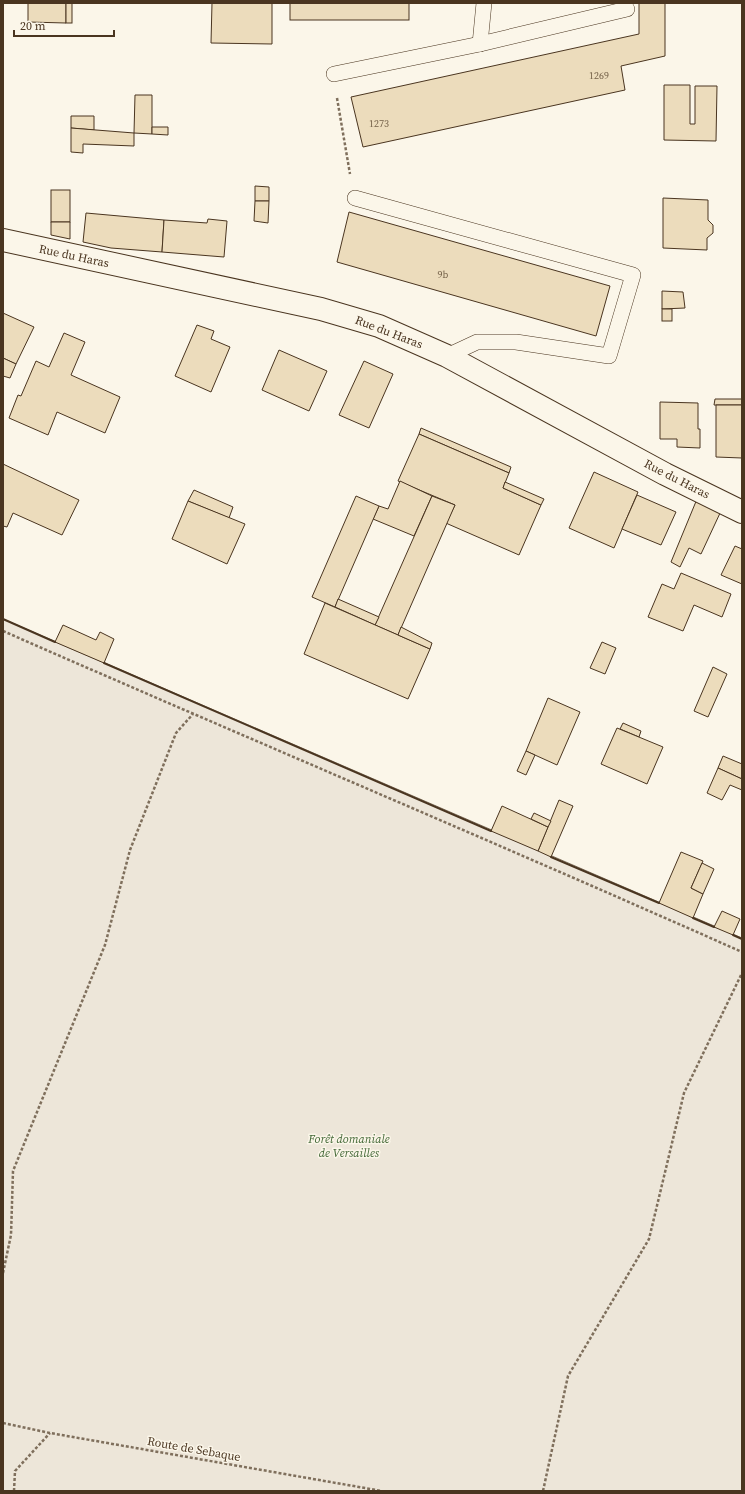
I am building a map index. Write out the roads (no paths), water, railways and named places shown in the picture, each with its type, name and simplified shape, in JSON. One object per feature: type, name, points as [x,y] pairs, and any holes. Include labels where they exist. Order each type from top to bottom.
[{"type":"street","name":"Rue du Haras","points":[[3,240],[321,309],[379,326],[447,356],[665,474],[742,512]]},
{"type":"lane","points":[[480,44],[484,3]]},
{"type":"lane","points":[[334,74],[480,44],[627,9]]},
{"type":"lane","points":[[355,198],[633,275],[609,356],[516,342],[477,342],[447,356]]},
{"type":"park label","name":"Forêt domaniale de Versailles","points":[[349,1146]]}]
